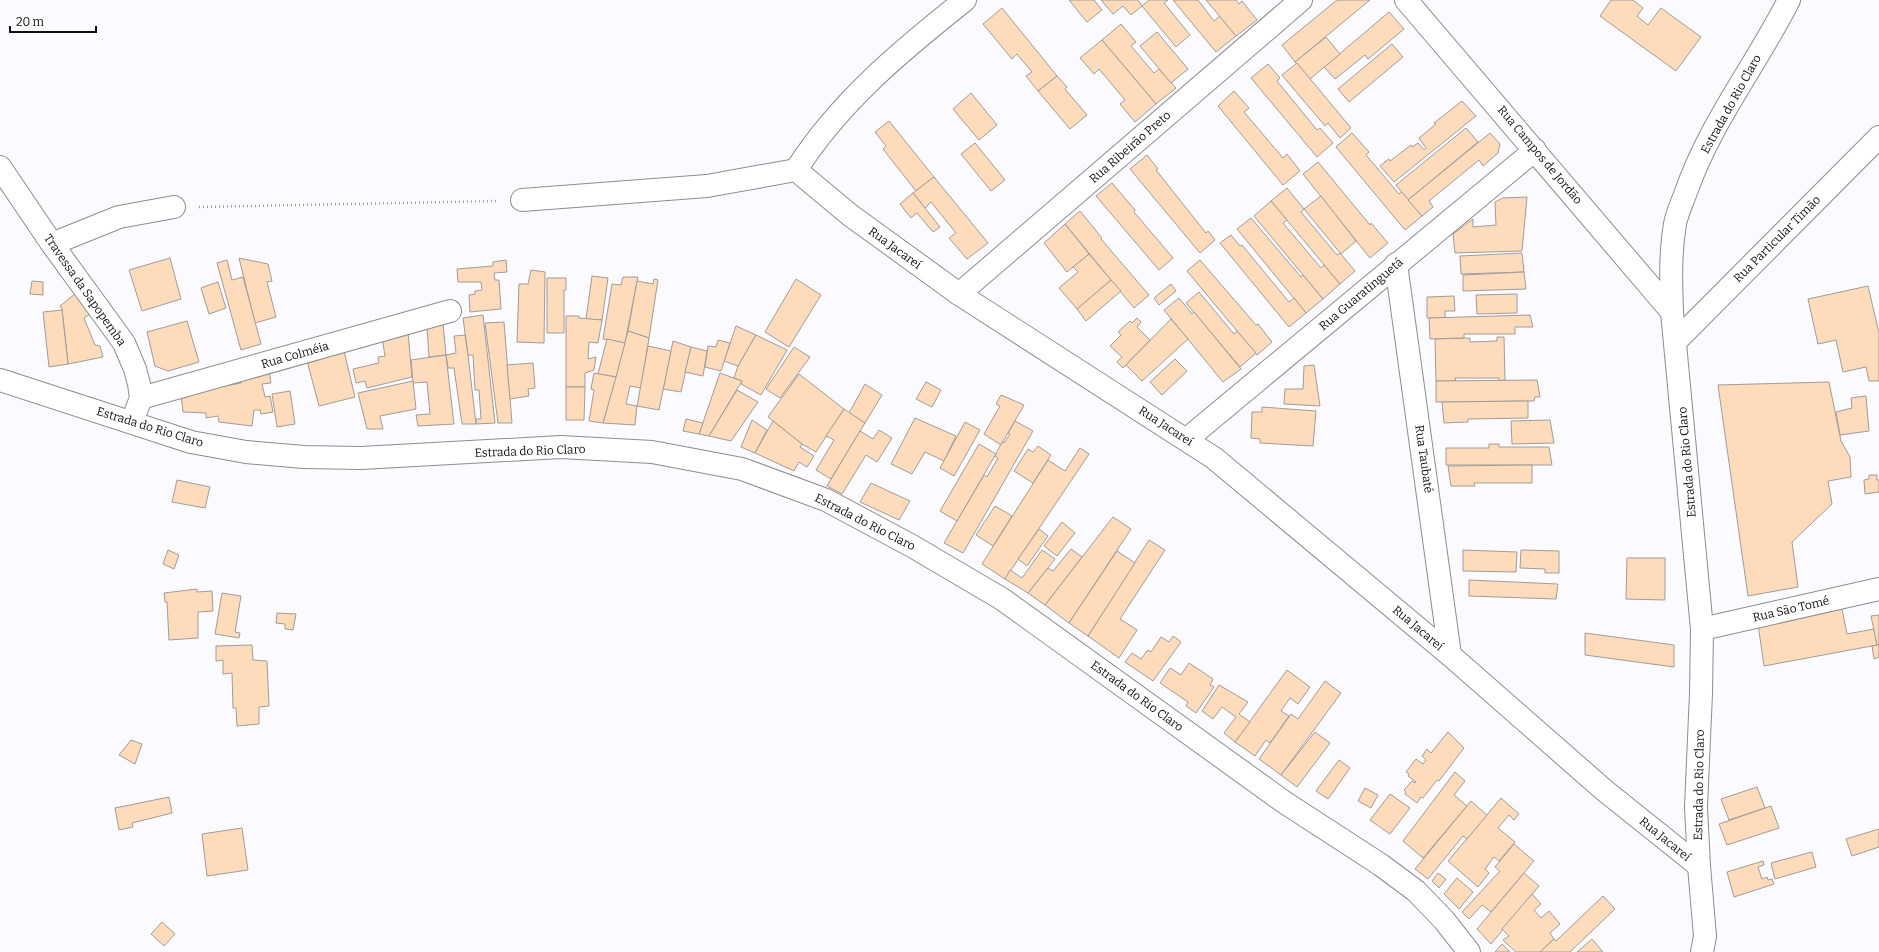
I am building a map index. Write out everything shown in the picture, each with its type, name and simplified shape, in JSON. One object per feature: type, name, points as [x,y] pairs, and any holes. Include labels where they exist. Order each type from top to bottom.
[{"type":"street","points":[[522,200],[707,186],[796,170],[806,155],[849,102],[903,50],[965,0]]},
{"type":"street","name":"Rua Ribeirão Preto","points":[[959,294],[1301,0]]},
{"type":"street","name":"Rua Campos de Jordão","points":[[1406,0],[1536,150],[1672,312]]},
{"type":"street","name":"Estrada do Rio Claro","points":[[1702,952],[1704,936],[1698,866],[1696,807],[1702,629],[1676,341],[1672,312],[1670,262],[1675,222],[1692,176],[1715,127],[1789,0]]},
{"type":"street","name":"Rua Particular Timão","points":[[1676,341],[1879,136]]},
{"type":"street","name":"Rua Guaratinguetá","points":[[1187,439],[1396,264],[1536,150]]},
{"type":"street","name":"Travessa da Sapopemba","points":[[0,167],[52,244],[124,343],[135,369],[140,398],[132,422]]},
{"type":"street","name":"Rua Jacareí","points":[[796,170],[850,215],[959,294],[1187,439],[1214,458],[1450,655],[1604,790],[1698,866]]},
{"type":"street","points":[[52,244],[119,217],[174,207]]},
{"type":"street","name":"Rua Taubaté","points":[[1396,264],[1450,655]]},
{"type":"street","name":"Rua Colméia","points":[[140,398],[450,311]]},
{"type":"street","name":"Estrada do Rio Claro","points":[[0,380],[191,442],[246,452],[304,457],[361,458],[561,447],[652,452],[742,469],[826,500],[912,546],[1002,599],[1284,802],[1381,865],[1416,891],[1444,920],[1469,952]]},
{"type":"street","name":"Rua São Tomé","points":[[1702,629],[1879,589]]},
{"type":"path","points":[[174,207],[522,200]]},
{"type":"building","points":[[1069,0],[1094,0],[1102,10],[1087,22]]},
{"type":"building","points":[[1101,0],[1138,0],[1142,6],[1131,15],[1123,6],[1113,14]]},
{"type":"building","points":[[1149,0],[1168,0],[1164,3],[1190,35],[1176,47],[1142,6]]},
{"type":"building","points":[[1173,0],[1198,0],[1214,21],[1220,16],[1236,36],[1216,52]]},
{"type":"building","points":[[1206,0],[1236,0],[1239,4],[1242,1],[1257,20],[1236,36]]},
{"type":"building","points":[[1337,0],[1370,0],[1295,62],[1282,45]]},
{"type":"building","points":[[1611,0],[1633,0],[1643,8],[1637,16],[1648,25],[1661,8],[1701,37],[1676,71],[1600,16]]},
{"type":"building","points":[[1002,8],[1057,76],[1038,91],[1026,76],[1032,72],[1017,54],[1012,59],[983,24]]},
{"type":"building","points":[[1389,12],[1404,29],[1368,59],[1365,55],[1335,79],[1324,67]]},
{"type":"building","points":[[1121,24],[1136,42],[1131,46],[1154,73],[1159,69],[1176,88],[1156,104],[1102,40]]},
{"type":"building","points":[[1157,32],[1188,69],[1171,83],[1140,46]]},
{"type":"building","points":[[1326,37],[1340,54],[1310,79],[1295,62]]},
{"type":"building","points":[[1102,40],[1156,104],[1135,122],[1120,104],[1125,100],[1099,69],[1094,74],[1080,58]]},
{"type":"building","points":[[1392,44],[1403,57],[1349,102],[1338,89]]},
{"type":"building","points":[[1297,63],[1351,128],[1340,138],[1328,123],[1325,126],[1282,75]]},
{"type":"building","points":[[1268,64],[1280,78],[1277,81],[1317,130],[1320,128],[1333,143],[1317,157],[1251,78]]},
{"type":"building","points":[[1057,76],[1067,87],[1065,89],[1087,115],[1070,129],[1038,91]]},
{"type":"building","points":[[1234,91],[1249,108],[1244,112],[1283,158],[1287,154],[1300,171],[1283,185],[1218,106]]},
{"type":"building","points":[[971,93],[997,125],[979,140],[953,109]]},
{"type":"building","points":[[1462,101],[1476,116],[1394,182],[1380,166],[1389,159],[1390,161],[1411,145],[1412,147],[1418,143],[1424,150],[1426,148],[1419,138],[1436,124],[1434,123]]},
{"type":"building","points":[[889,121],[934,177],[916,191],[883,149],[886,146],[875,132]]},
{"type":"building","points":[[1466,128],[1478,142],[1408,200],[1396,185]]},
{"type":"building","points":[[1352,133],[1369,152],[1366,155],[1399,194],[1402,192],[1422,216],[1405,230],[1336,147]]},
{"type":"building","points":[[1490,133],[1500,144],[1498,153],[1483,166],[1479,160],[1429,201],[1433,207],[1422,216],[1408,200]]},
{"type":"building","points":[[975,143],[1005,180],[991,191],[961,154]]},
{"type":"building","points":[[1147,155],[1158,169],[1156,170],[1206,233],[1208,231],[1215,240],[1200,253],[1130,169]]},
{"type":"building","points":[[1318,162],[1370,225],[1371,223],[1388,243],[1370,258],[1303,174]]},
{"type":"building","points":[[934,177],[988,243],[967,259],[949,238],[956,233],[931,202],[925,208],[913,193]]},
{"type":"building","points":[[1112,183],[1135,210],[1134,212],[1173,258],[1159,270],[1096,196]]},
{"type":"building","points":[[1287,188],[1304,209],[1301,212],[1337,255],[1340,253],[1355,271],[1340,284],[1271,201]]},
{"type":"building","points":[[913,193],[940,227],[933,232],[917,213],[911,218],[900,204]]},
{"type":"building","points":[[1321,196],[1356,241],[1341,254],[1304,209]]},
{"type":"building","points":[[1527,197],[1522,251],[1455,253],[1453,234],[1473,219],[1473,227],[1496,225],[1495,202],[1503,198]]},
{"type":"building","points":[[1271,201],[1287,220],[1283,223],[1321,268],[1324,265],[1340,284],[1323,299],[1254,216]]},
{"type":"building","points":[[1080,211],[1102,238],[1101,239],[1149,295],[1134,308],[1065,224]]},
{"type":"building","points":[[1251,218],[1301,277],[1303,275],[1323,299],[1306,313],[1237,229]]},
{"type":"building","points":[[1065,224],[1089,254],[1067,272],[1044,243]]},
{"type":"building","points":[[1231,235],[1240,246],[1242,245],[1289,302],[1294,298],[1306,313],[1289,327],[1220,243]]},
{"type":"building","points":[[1522,253],[1524,272],[1461,274],[1460,256]]},
{"type":"building","points":[[1089,254],[1111,280],[1077,309],[1059,288],[1078,272],[1073,267]]},
{"type":"building","points":[[170,258],[181,299],[142,311],[129,270]]},
{"type":"building","points":[[239,258],[268,264],[272,281],[267,282],[276,317],[255,323]]},
{"type":"building","points":[[227,260],[232,280],[243,277],[261,344],[241,350],[217,263]]},
{"type":"building","points":[[506,260],[507,272],[494,273],[495,280],[499,280],[501,309],[470,312],[469,295],[475,294],[475,291],[482,290],[481,282],[458,282],[457,269],[493,266],[493,262]]},
{"type":"building","points":[[1200,260],[1256,325],[1258,324],[1272,342],[1257,355],[1187,271]]},
{"type":"building","points":[[531,270],[545,272],[544,343],[517,342],[519,284],[528,284]]},
{"type":"building","points":[[1524,272],[1526,289],[1463,291],[1463,275]]},
{"type":"building","points":[[592,276],[608,278],[602,320],[586,319]]},
{"type":"building","points":[[623,277],[638,277],[625,343],[603,339],[612,284],[621,285]]},
{"type":"building","points":[[547,278],[566,278],[566,290],[564,290],[564,333],[547,333]]},
{"type":"building","points":[[654,279],[658,280],[649,338],[628,331],[637,281],[653,284]]},
{"type":"building","points":[[796,279],[821,295],[789,347],[765,332]]},
{"type":"building","points":[[1111,280],[1121,291],[1086,321],[1077,309]]},
{"type":"building","points":[[32,281],[43,282],[43,295],[30,294]]},
{"type":"building","points":[[218,282],[226,308],[209,314],[201,288]]},
{"type":"building","points":[[1171,284],[1176,291],[1159,305],[1154,298]]},
{"type":"building","points":[[1868,286],[1879,333],[1879,381],[1869,381],[1866,367],[1843,372],[1836,340],[1818,344],[1808,299]]},
{"type":"building","points":[[1199,292],[1234,334],[1237,331],[1256,353],[1240,367],[1186,303]]},
{"type":"building","points":[[75,294],[90,314],[84,318],[95,345],[100,346],[103,357],[68,364],[62,309],[60,306]]},
{"type":"building","points":[[1517,294],[1517,313],[1477,314],[1476,295]]},
{"type":"building","points":[[1454,296],[1455,311],[1445,311],[1445,318],[1427,318],[1427,297]]},
{"type":"building","points":[[1179,298],[1192,314],[1194,312],[1241,369],[1223,382],[1164,310]]},
{"type":"building","points":[[62,310],[68,364],[49,367],[43,312]]},
{"type":"building","points":[[483,315],[495,423],[476,424],[476,419],[481,419],[479,390],[475,390],[473,355],[468,355],[463,318]]},
{"type":"building","points":[[1530,315],[1533,327],[1515,327],[1515,334],[1464,334],[1464,338],[1430,339],[1429,318]]},
{"type":"building","points":[[566,316],[579,316],[579,318],[602,320],[598,343],[589,342],[588,359],[596,357],[594,370],[585,373],[585,387],[566,387]]},
{"type":"building","points":[[1137,318],[1141,322],[1137,327],[1150,340],[1123,368],[1117,362],[1122,357],[1110,346],[1121,335],[1118,332],[1130,321],[1132,323]]},
{"type":"building","points":[[1171,319],[1188,339],[1142,381],[1126,365]]},
{"type":"building","points":[[187,321],[199,362],[168,371],[155,366],[147,332]]},
{"type":"building","points":[[504,322],[512,423],[498,423],[485,323]]},
{"type":"building","points":[[443,323],[446,355],[429,357],[427,327]]},
{"type":"building","points":[[736,326],[756,335],[738,366],[724,361]]},
{"type":"building","points":[[628,331],[649,338],[641,388],[630,386],[626,404],[637,406],[635,425],[603,423]]},
{"type":"building","points":[[408,332],[412,377],[367,388],[365,381],[356,383],[353,369],[379,363],[378,357],[385,356],[382,337]]},
{"type":"building","points":[[465,335],[476,424],[462,424],[454,368],[448,368],[446,355],[456,353],[454,336]]},
{"type":"building","points":[[756,335],[787,350],[761,395],[741,384],[742,381],[734,378],[738,366]]},
{"type":"building","points":[[1497,337],[1504,337],[1505,380],[1499,381],[1499,378],[1455,378],[1456,381],[1436,381],[1435,339],[1470,338],[1470,342],[1497,341]]},
{"type":"building","points":[[607,339],[625,343],[616,377],[598,374]]},
{"type":"building","points":[[718,340],[730,343],[721,371],[705,367],[708,346],[716,347]]},
{"type":"building","points":[[673,341],[691,347],[681,392],[663,389]]},
{"type":"building","points":[[648,346],[671,351],[659,410],[637,406]]},
{"type":"building","points":[[343,347],[355,397],[319,406],[306,357]]},
{"type":"building","points":[[691,347],[707,351],[703,376],[685,372]]},
{"type":"building","points":[[794,347],[810,357],[780,398],[766,389]]},
{"type":"building","points":[[446,355],[454,424],[418,426],[416,415],[430,414],[427,382],[413,383],[411,360]]},
{"type":"building","points":[[1175,359],[1187,371],[1162,395],[1150,382]]},
{"type":"building","points":[[533,363],[535,388],[528,389],[529,396],[510,399],[507,365]]},
{"type":"building","points":[[1314,365],[1320,406],[1284,404],[1285,389],[1303,389],[1304,366]]},
{"type":"building","points":[[269,369],[271,383],[262,384],[265,397],[270,396],[273,412],[261,414],[260,410],[254,410],[252,426],[219,422],[218,416],[206,418],[206,413],[183,412],[181,394],[241,383],[241,377]]},
{"type":"building","points":[[594,373],[616,377],[603,423],[589,421],[594,390],[591,389]]},
{"type":"building","points":[[720,373],[742,381],[709,436],[699,434]]},
{"type":"building","points":[[799,374],[844,409],[816,452],[802,444],[768,417]]},
{"type":"building","points":[[1537,380],[1540,397],[1535,397],[1534,401],[1436,402],[1436,381]]},
{"type":"building","points":[[413,381],[416,409],[380,416],[383,429],[367,429],[358,393]]},
{"type":"building","points":[[926,382],[941,390],[932,407],[916,399]]},
{"type":"building","points":[[1829,382],[1841,441],[1850,457],[1851,477],[1828,481],[1832,504],[1792,542],[1798,587],[1748,596],[1718,385]]},
{"type":"building","points":[[865,384],[882,395],[865,423],[849,413]]},
{"type":"building","points":[[566,387],[585,387],[584,420],[566,420]]},
{"type":"building","points":[[737,390],[758,402],[731,441],[709,436]]},
{"type":"building","points":[[290,391],[295,424],[277,427],[272,394]]},
{"type":"building","points":[[1001,395],[1024,405],[1001,445],[984,434],[1000,406],[996,404]]},
{"type":"building","points":[[1866,396],[1869,431],[1840,435],[1836,412],[1852,408],[1851,398]]},
{"type":"building","points":[[1528,401],[1528,418],[1468,419],[1468,422],[1444,423],[1442,402]]},
{"type":"building","points":[[1262,407],[1316,411],[1313,446],[1260,443],[1260,439],[1251,438],[1252,412],[1262,412]]},
{"type":"building","points":[[844,409],[865,423],[831,479],[816,470],[834,440],[826,436]]},
{"type":"building","points":[[915,418],[956,436],[944,461],[925,452],[912,474],[891,464]]},
{"type":"building","points":[[686,419],[703,423],[699,434],[683,431]]},
{"type":"building","points":[[752,420],[767,430],[755,453],[741,447]]},
{"type":"building","points":[[1550,420],[1554,443],[1512,444],[1511,421]]},
{"type":"building","points":[[773,421],[802,444],[800,447],[814,456],[807,467],[799,462],[794,471],[755,453]]},
{"type":"building","points":[[1015,421],[1033,431],[963,553],[944,543],[984,475],[987,477],[998,458],[995,456],[1002,442],[1004,443],[1010,434],[1008,433]]},
{"type":"building","points":[[965,422],[980,430],[954,476],[940,468]]},
{"type":"building","points":[[879,430],[892,438],[877,462],[866,455],[842,494],[827,486],[860,431],[873,439]]},
{"type":"building","points":[[979,444],[996,454],[957,521],[940,511]]},
{"type":"building","points":[[1489,444],[1499,444],[1499,447],[1549,447],[1552,465],[1446,465],[1446,448],[1489,448]]},
{"type":"building","points":[[1038,446],[1051,455],[1033,483],[1014,471],[1028,449],[1033,452]]},
{"type":"building","points":[[1080,448],[1089,454],[1005,579],[982,564],[1048,460],[1065,471]]},
{"type":"building","points":[[1532,465],[1532,483],[1474,483],[1475,486],[1451,486],[1448,466]]},
{"type":"building","points":[[1869,475],[1877,475],[1877,480],[1879,480],[1879,492],[1865,494],[1864,480],[1869,479]]},
{"type":"building","points":[[177,480],[210,487],[205,508],[172,502]]},
{"type":"building","points":[[871,483],[910,501],[899,520],[860,502]]},
{"type":"building","points":[[995,506],[1012,516],[993,546],[976,535]]},
{"type":"building","points":[[1113,517],[1131,529],[1069,623],[1045,605]]},
{"type":"building","points":[[1062,522],[1075,533],[1057,556],[1044,546]]},
{"type":"building","points":[[1039,529],[1048,536],[1027,566],[1018,559]]},
{"type":"building","points":[[1149,540],[1165,550],[1120,619],[1137,630],[1119,658],[1088,636]]},
{"type":"building","points":[[1071,549],[1082,557],[1045,605],[1028,593],[1048,568],[1053,571]]},
{"type":"building","points":[[168,550],[179,555],[174,569],[163,564]]},
{"type":"building","points":[[1042,550],[1055,559],[1028,593],[1005,579],[1010,570],[1022,578]]},
{"type":"building","points":[[1463,550],[1517,552],[1516,572],[1463,571]]},
{"type":"building","points":[[1521,550],[1559,551],[1559,573],[1545,573],[1545,569],[1520,568]]},
{"type":"building","points":[[1117,551],[1135,563],[1088,636],[1069,623]]},
{"type":"building","points":[[1627,558],[1665,558],[1665,600],[1626,599]]},
{"type":"building","points":[[1469,580],[1558,584],[1556,599],[1469,596]]},
{"type":"building","points":[[197,589],[197,592],[212,591],[213,611],[198,612],[198,638],[169,640],[167,602],[165,602],[164,593]]},
{"type":"building","points":[[222,593],[241,596],[235,632],[240,633],[239,638],[215,634]]},
{"type":"building","points":[[1842,609],[1847,634],[1874,629],[1877,645],[1764,666],[1758,624]]},
{"type":"building","points":[[277,613],[296,614],[293,630],[285,629],[285,624],[276,623]]},
{"type":"building","points":[[1879,615],[1879,645],[1877,645],[1871,616]]},
{"type":"building","points":[[1585,633],[1674,645],[1674,667],[1585,655]]},
{"type":"building","points":[[1173,636],[1181,642],[1153,681],[1125,662],[1132,653],[1141,659],[1148,650],[1151,652],[1161,637],[1169,642]]},
{"type":"building","points":[[252,645],[253,660],[267,661],[269,706],[259,707],[259,724],[237,726],[236,708],[233,708],[232,673],[223,674],[223,660],[216,661],[216,646]]},
{"type":"building","points":[[1879,645],[1879,657],[1874,659],[1872,646]]},
{"type":"building","points":[[1189,663],[1213,679],[1210,685],[1214,687],[1196,713],[1186,706],[1188,702],[1160,683],[1170,668],[1181,675]]},
{"type":"building","points":[[1287,670],[1310,687],[1298,704],[1290,698],[1281,711],[1289,716],[1270,743],[1266,740],[1255,756],[1235,742]]},
{"type":"building","points":[[1325,681],[1341,693],[1281,775],[1259,759],[1291,714],[1298,719]]},
{"type":"building","points":[[1219,685],[1248,702],[1239,714],[1250,722],[1235,742],[1224,733],[1236,717],[1222,707],[1213,719],[1202,711]]},
{"type":"building","points":[[1315,732],[1330,743],[1297,787],[1281,775]]},
{"type":"building","points":[[1448,732],[1464,748],[1439,781],[1437,780],[1423,798],[1421,797],[1417,803],[1405,794],[1406,792],[1404,790],[1412,781],[1415,783],[1416,782],[1408,776],[1409,774],[1406,772],[1416,759],[1423,764],[1426,760],[1422,756],[1427,749],[1431,753]]},
{"type":"building","points":[[131,740],[142,744],[135,764],[119,755]]},
{"type":"building","points":[[1339,760],[1350,768],[1328,799],[1316,791]]},
{"type":"building","points":[[1455,772],[1465,781],[1454,795],[1467,806],[1423,858],[1403,841]]},
{"type":"building","points":[[1757,787],[1765,808],[1729,820],[1721,799]]},
{"type":"building","points":[[1365,788],[1378,795],[1371,808],[1358,801]]},
{"type":"building","points":[[1390,794],[1410,808],[1390,834],[1370,820]]},
{"type":"building","points":[[169,797],[172,813],[132,823],[133,827],[119,830],[115,808]]},
{"type":"building","points":[[1501,798],[1519,814],[1514,820],[1509,815],[1498,828],[1515,842],[1499,861],[1494,857],[1485,869],[1489,873],[1478,887],[1448,861]]},
{"type":"building","points":[[1471,801],[1487,815],[1467,839],[1463,836],[1428,879],[1415,869]]},
{"type":"building","points":[[1771,806],[1779,828],[1727,845],[1719,824]]},
{"type":"building","points":[[242,828],[248,870],[207,876],[202,834]]},
{"type":"building","points":[[1879,829],[1879,847],[1852,856],[1846,839]]},
{"type":"building","points":[[1514,844],[1534,861],[1491,912],[1482,905],[1469,919],[1462,912],[1500,871],[1495,867]]},
{"type":"building","points":[[1812,852],[1816,867],[1775,879],[1771,863]]},
{"type":"building","points":[[1763,861],[1764,865],[1758,867],[1762,879],[1767,877],[1768,880],[1772,879],[1774,884],[1734,897],[1727,872]]},
{"type":"building","points":[[1438,873],[1446,879],[1439,888],[1432,881]]},
{"type":"building","points":[[1524,873],[1539,886],[1491,944],[1477,929]]},
{"type":"building","points":[[1457,878],[1473,892],[1459,909],[1444,894]]},
{"type":"building","points":[[1532,894],[1541,904],[1534,910],[1541,918],[1549,911],[1560,924],[1550,933],[1554,939],[1540,952],[1516,952],[1503,940],[1509,936],[1502,929]]},
{"type":"building","points":[[1603,896],[1615,909],[1570,952],[1540,952],[1554,939],[1556,941]]},
{"type":"building","points":[[162,922],[175,934],[164,946],[151,934]]},
{"type":"building","points":[[1592,939],[1603,952],[1577,952]]},
{"type":"building","points":[[1502,944],[1510,952],[1495,952]]}]
